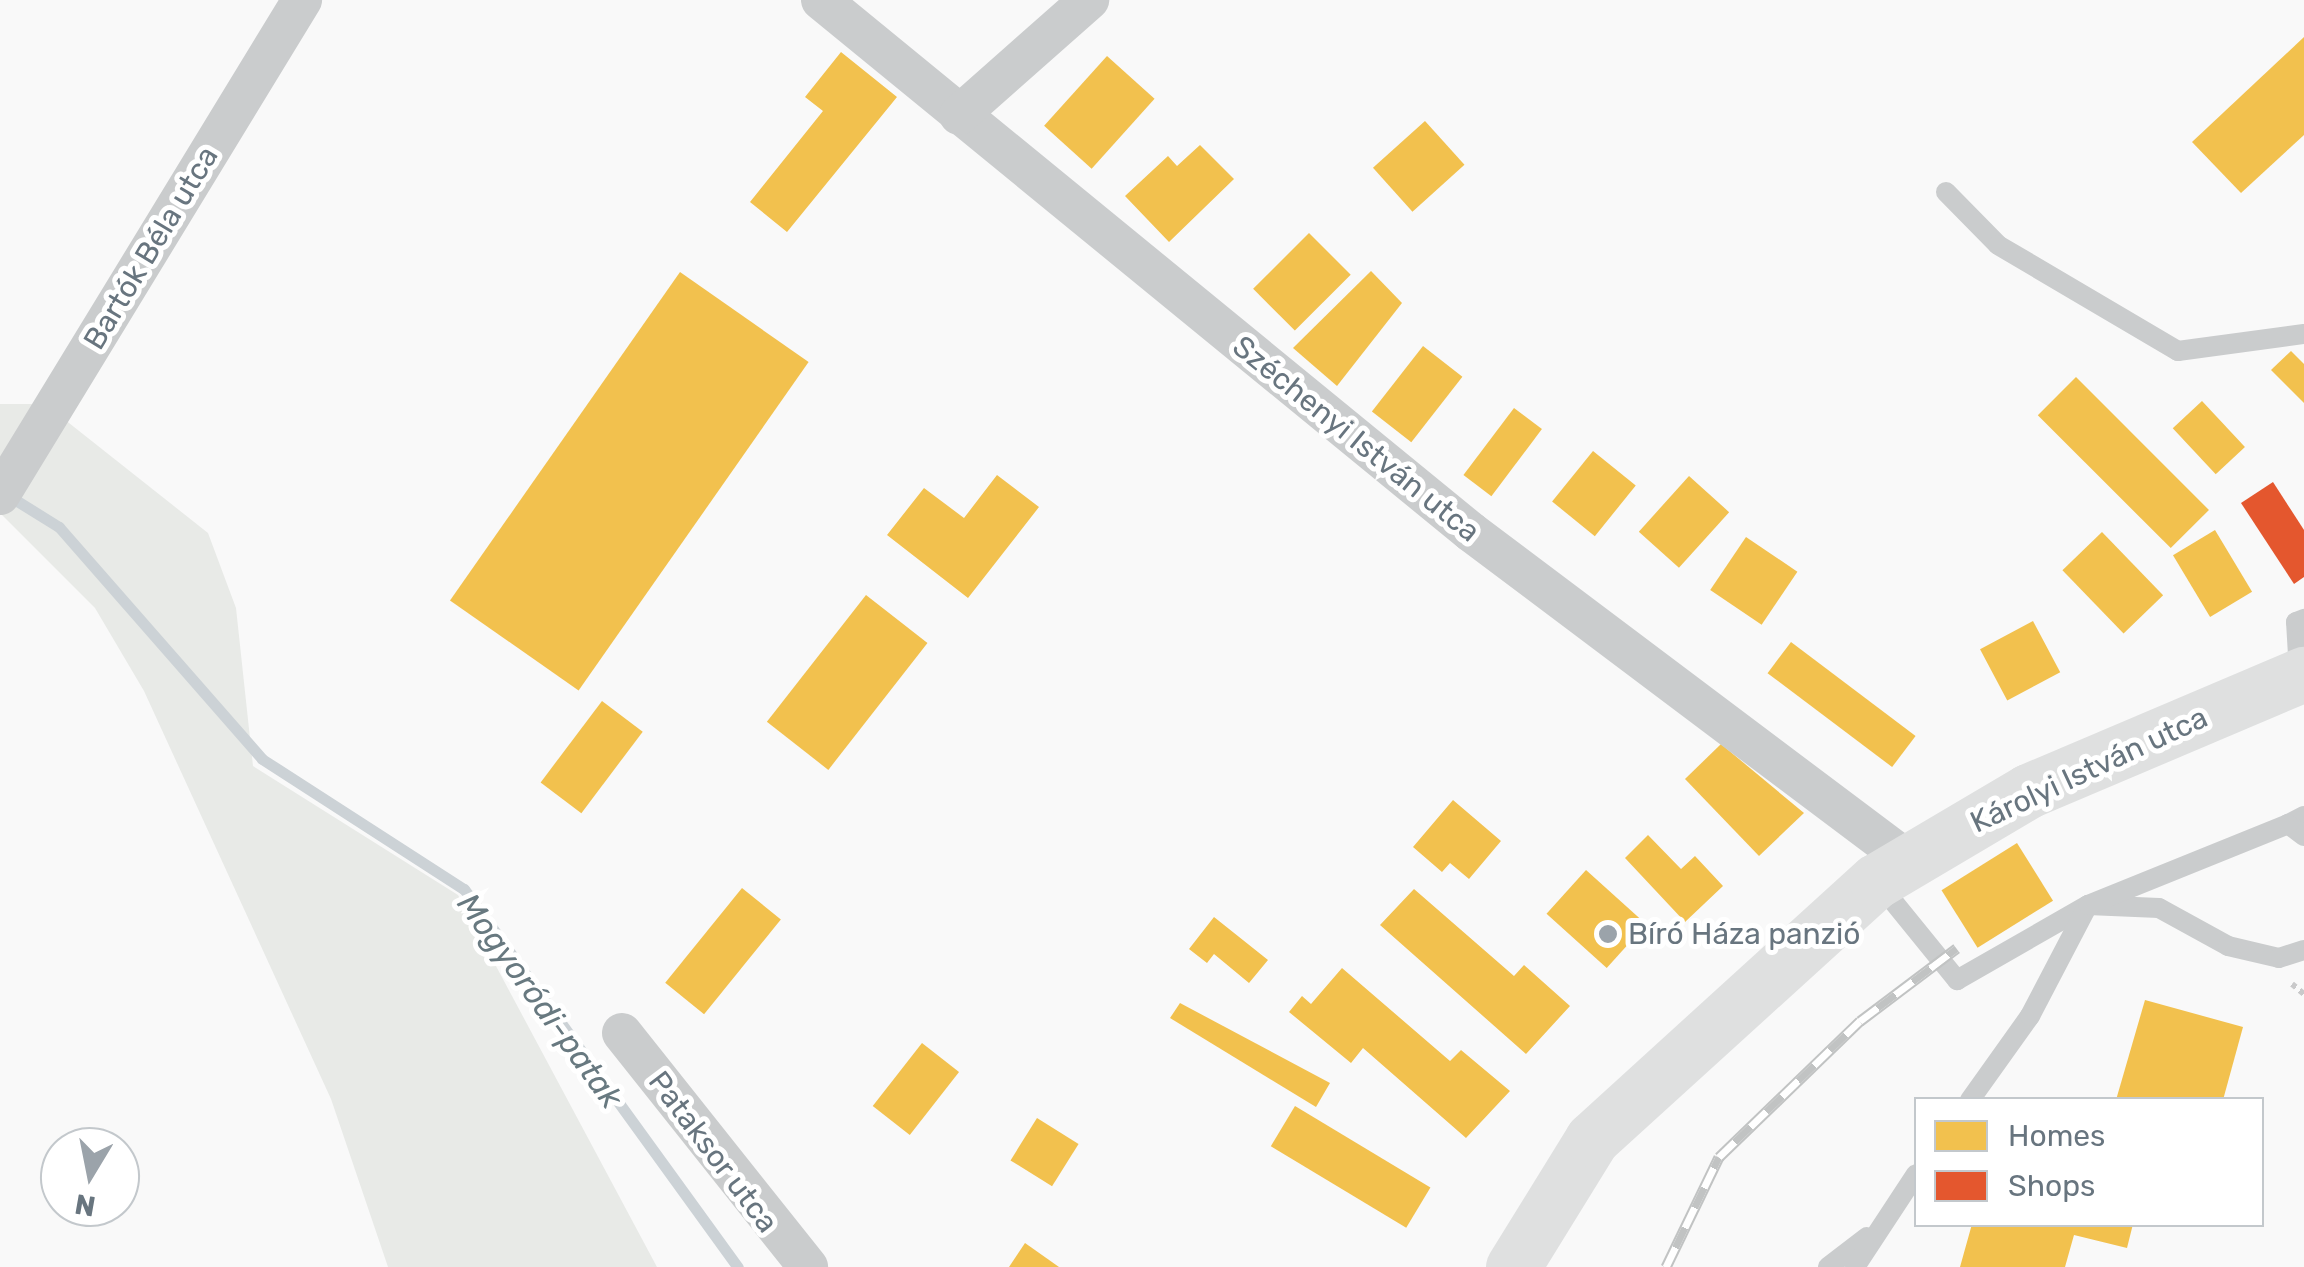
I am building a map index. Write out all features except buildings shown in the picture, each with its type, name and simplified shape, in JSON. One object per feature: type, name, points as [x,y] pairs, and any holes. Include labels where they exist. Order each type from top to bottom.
[{"type":"main road","name":"Károlyi István utca","points":[[1513,1267],[1592,1139],[1891,870],[2028,791],[2302,675]]},
{"type":"street","name":"Bartók Béla utca","points":[[3,490],[302,0]]},
{"type":"street","name":"Széchenyi István utca","points":[[821,0],[1891,870]]},
{"type":"street","points":[[959,115],[1089,0]]},
{"type":"street","name":"Pataksor utca","points":[[622,1034],[808,1267]]},
{"type":"lane","points":[[1946,192],[1998,245],[2178,352],[2304,334]]},
{"type":"lane","points":[[2302,675],[2296,622],[2304,619]]},
{"type":"lane","points":[[1891,870],[1957,980],[2088,905],[2299,825]]},
{"type":"lane","points":[[2088,905],[2159,908],[2228,946],[2279,958],[2304,950]]},
{"type":"lane","points":[[1972,1097],[2030,1016],[2088,905]]},
{"type":"lane","points":[[1855,1267],[1914,1177]]},
{"type":"lane","points":[[1828,1267],[1877,1230]]},
{"type":"shaded area","points":[[0,404],[45,404],[208,533],[236,608],[253,766],[458,895],[657,1267],[388,1267],[331,1099],[144,691],[95,608],[0,513]]},
{"type":"waterway","name":"Mogyoródi-patak","points":[[9,496],[59,527],[262,759],[464,889],[738,1267]]},
{"type":"railway","points":[[1666,1267],[1719,1157],[1860,1021],[1957,948]]},
{"type":"place","name":"Bíró Háza panzió","points":[[1608,934]]}]
